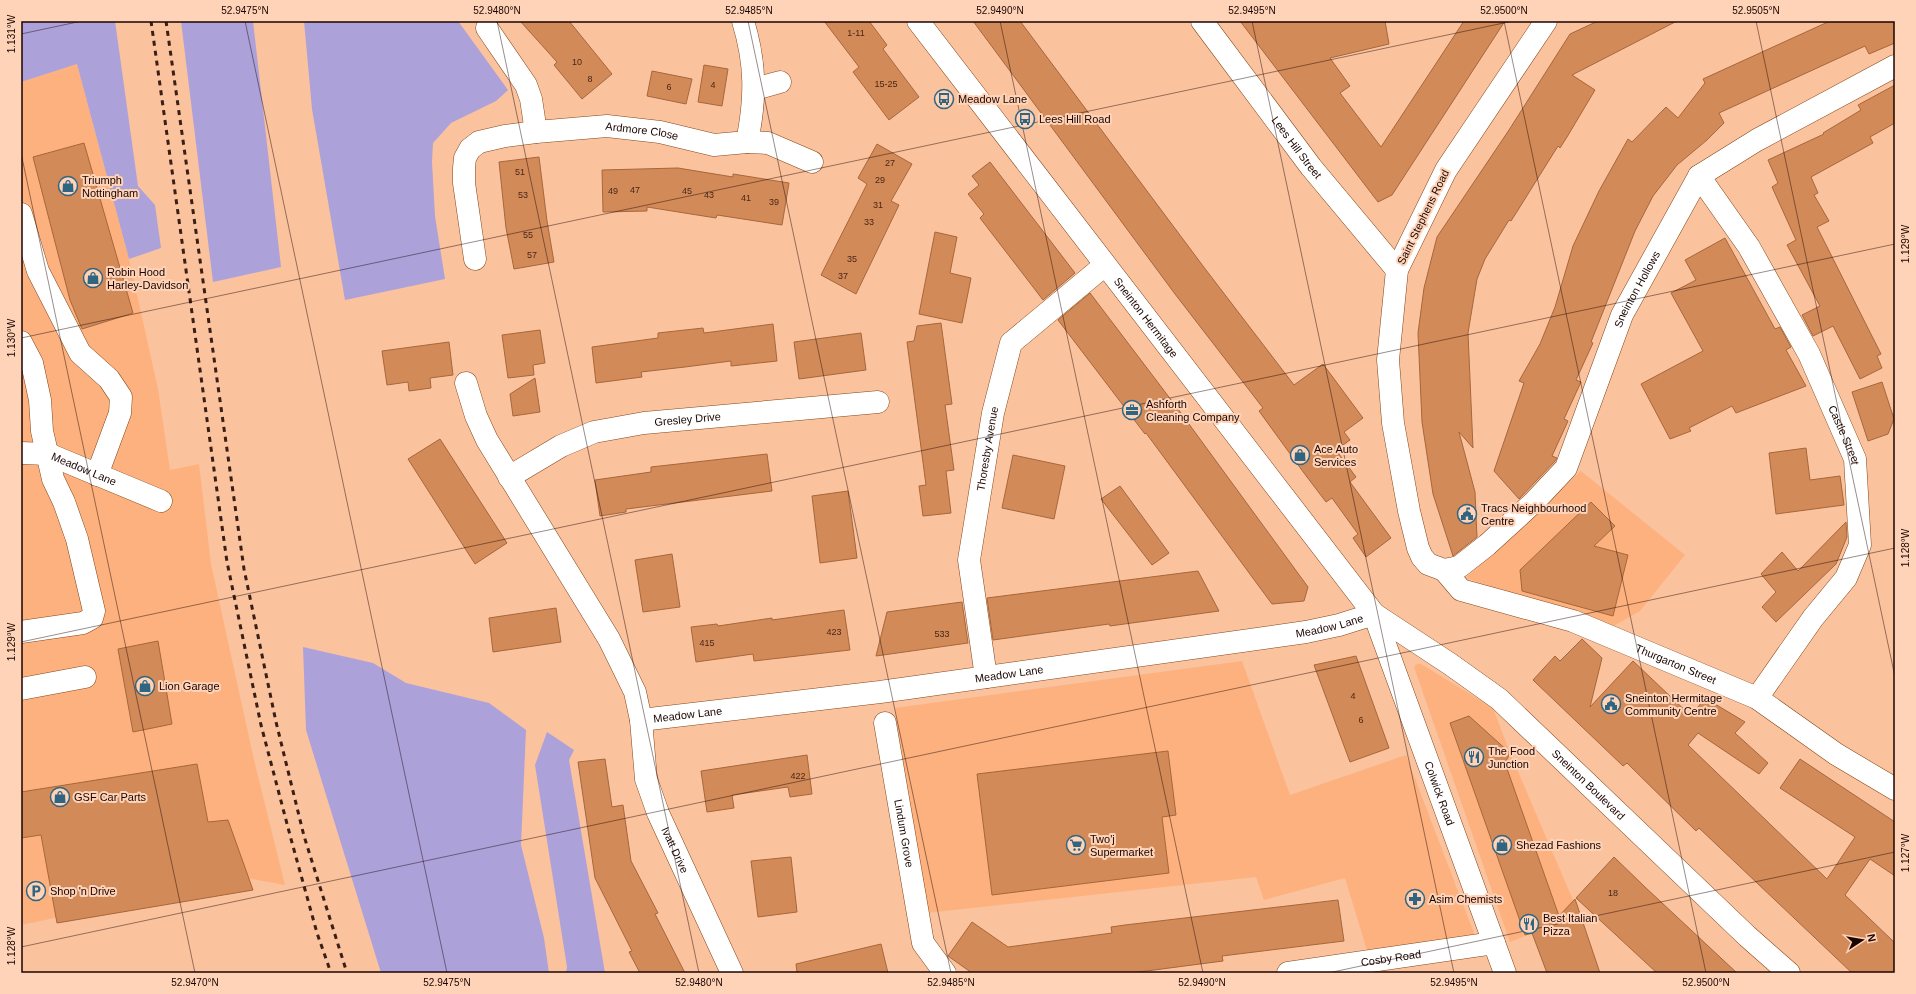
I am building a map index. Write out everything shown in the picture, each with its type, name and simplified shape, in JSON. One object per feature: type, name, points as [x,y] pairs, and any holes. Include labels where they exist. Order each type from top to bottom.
[{"type":"street","points":[[743,21],[749,39],[755,89],[752,117],[747,142]]},
{"type":"street","name":"Sneinton Hermitage","points":[[918,21],[1374,614]]},
{"type":"street","name":"Lees Hill Street","points":[[1202,21],[1311,166],[1397,270]]},
{"type":"street","name":"Saint Stephens Road","points":[[1444,570],[1428,564],[1422,557],[1418,548],[1408,511],[1393,423],[1388,360],[1397,270],[1446,170],[1546,21]]},
{"type":"street","points":[[487,28],[526,84],[531,99],[536,132]]},
{"type":"street","name":"Sneinton Hollows","points":[[1444,570],[1459,567],[1487,545],[1534,502],[1566,468],[1622,315],[1699,176],[1757,140],[1895,66]]},
{"type":"street","points":[[755,89],[780,82]]},
{"type":"street","name":"Ardmore Close","points":[[475,259],[464,183],[465,158],[470,149],[479,142],[536,132],[607,126],[660,132],[714,145],[747,142],[768,143],[812,162]]},
{"type":"street","name":"Castle Street","points":[[1699,176],[1749,247],[1809,354],[1855,459],[1860,545],[1846,578],[1813,618],[1757,698]]},
{"type":"street","points":[[21,214],[38,271],[80,353],[109,379],[121,398],[120,413],[97,475]]},
{"type":"street","name":"Thoresby Avenue","points":[[986,677],[969,560],[993,413],[1011,343],[1105,265]]},
{"type":"street","name":"Meadow Lane","points":[[21,342],[32,363],[40,400],[42,431],[48,454],[161,501]]},
{"type":"street","points":[[466,383],[476,416],[509,477],[609,639],[635,692],[641,720]]},
{"type":"street","name":"Gresley Drive","points":[[509,477],[561,446],[594,432],[644,423],[878,402]]},
{"type":"street","points":[[21,453],[48,454],[54,478],[77,539],[94,611],[92,618],[83,623],[21,632]]},
{"type":"street","name":"Thurgarton Street","points":[[1444,570],[1461,590],[1573,621],[1757,698],[1836,754],[1895,789]]},
{"type":"street","name":"Meadow Lane","points":[[641,720],[880,692],[1306,632],[1339,625],[1374,614]]},
{"type":"street","name":"Colwick Road","points":[[1374,614],[1505,973]]},
{"type":"street","name":"Sneinton Boulevard","points":[[1374,614],[1450,664],[1499,699],[1747,936],[1789,973]]},
{"type":"street","points":[[21,689],[85,677]]},
{"type":"street","name":"Ivatt Drive","points":[[641,720],[646,779],[652,797],[732,973]]},
{"type":"street","name":"Lindum Grove","points":[[885,723],[923,943],[945,973]]},
{"type":"street","name":"Cosby Road","points":[[1288,973],[1494,943]]},
{"type":"shaded area","points":[[21,21],[115,21],[138,186],[155,205],[161,248],[129,259],[77,64],[21,82]]},
{"type":"shaded area","points":[[181,21],[253,21],[281,267],[213,282]]},
{"type":"shaded area","points":[[304,21],[458,21],[508,90],[496,101],[451,123],[433,143],[432,162],[435,216],[445,279],[345,300],[312,109]]},
{"type":"shaded area","points":[[77,64],[129,259],[158,389],[170,470],[199,464],[211,564],[254,760],[285,885],[247,878],[21,925],[21,82]]},
{"type":"shaded area","points":[[1581,471],[1685,555],[1640,611],[1610,628],[1466,578]]},
{"type":"shaded area","points":[[303,647],[373,663],[406,683],[489,703],[526,730],[521,845],[544,938],[549,973],[381,973],[306,730]]},
{"type":"shaded area","points":[[1242,661],[1290,795],[1406,755],[1477,941],[1369,957],[1345,878],[1264,900],[1256,877],[926,913],[895,708]]},
{"type":"shaded area","points":[[1417,664],[1421,664],[1493,708],[1510,753],[1579,914],[1510,942],[1414,667]]},
{"type":"shaded area","points":[[547,732],[574,750],[569,760],[605,973],[566,973],[567,967],[535,765]]},
{"type":"building","points":[[520,21],[569,21],[612,74],[582,99],[554,65],[557,62]]},
{"type":"building","points":[[824,21],[869,21],[887,45],[883,49],[919,97],[889,120],[853,72],[859,67]]},
{"type":"building","points":[[973,21],[1020,21],[1294,385],[1323,364],[1363,418],[1344,432],[1350,440],[1336,450],[1356,477],[1350,482],[1391,538],[1366,557],[1353,538],[1358,534],[1332,498],[1326,502],[1304,473],[1259,411],[1263,408],[1175,294]]},
{"type":"building","points":[[1240,21],[1385,21],[1389,44],[1330,58],[1350,86],[1340,93],[1381,147],[1464,21],[1505,21],[1392,195],[1378,202]]},
{"type":"building","points":[[1598,21],[1677,21],[1572,75],[1595,90],[1560,148],[1558,146],[1511,221],[1509,220],[1485,259],[1477,279],[1468,333],[1473,448],[1459,432],[1475,492],[1477,537],[1453,556],[1433,494],[1422,422],[1418,333],[1424,288],[1437,237],[1509,130],[1570,34]]},
{"type":"building","points":[[1830,21],[1895,21],[1895,43],[1869,54],[1865,46],[1719,113],[1724,123],[1707,140],[1677,165],[1653,196],[1635,231],[1591,342],[1593,343],[1576,380],[1581,382],[1564,419],[1568,421],[1552,456],[1557,458],[1519,499],[1494,471],[1524,383],[1519,381],[1540,344],[1555,307],[1573,246],[1599,191],[1628,139],[1632,142],[1666,107],[1678,118],[1705,83],[1703,79]]},
{"type":"building","points":[[704,65],[728,69],[722,106],[698,102]]},
{"type":"building","points":[[652,71],[692,79],[686,104],[647,96]]},
{"type":"building","points":[[1895,85],[1895,123],[1870,137],[1873,143],[1811,177],[1818,193],[1814,195],[1829,221],[1817,227],[1881,354],[1877,356],[1882,368],[1860,379],[1833,326],[1813,336],[1802,315],[1820,306],[1787,245],[1796,240],[1772,187],[1778,183],[1768,160],[1824,134],[1823,133],[1861,110],[1858,105]]},
{"type":"building","points":[[84,143],[133,313],[82,329],[70,300],[33,157]]},
{"type":"building","points":[[877,144],[912,164],[891,201],[899,205],[856,294],[821,275],[867,184],[858,178]]},
{"type":"building","points":[[539,157],[554,262],[514,269],[506,228],[499,162]]},
{"type":"building","points":[[990,162],[1075,273],[1043,300],[980,218],[984,214],[968,194],[979,185],[972,176]]},
{"type":"building","points":[[678,168],[733,177],[733,174],[789,183],[782,225],[717,215],[716,218],[647,207],[647,211],[603,212],[602,170]]},
{"type":"building","points":[[935,232],[957,237],[950,273],[971,278],[962,323],[919,314]]},
{"type":"building","points":[[1725,238],[1775,329],[1780,327],[1791,347],[1786,350],[1806,386],[1736,413],[1732,406],[1689,428],[1691,431],[1670,439],[1641,384],[1703,351],[1671,293],[1696,280],[1685,260]]},
{"type":"building","points":[[1090,293],[1178,409],[1308,587],[1304,601],[1272,604],[1146,433],[1145,434],[1058,320]]},
{"type":"building","points":[[941,323],[952,404],[945,405],[954,470],[946,471],[951,513],[923,516],[919,486],[926,485],[907,342],[914,341],[917,326]]},
{"type":"building","points":[[773,324],[777,361],[731,366],[731,361],[641,372],[642,377],[596,383],[592,347],[658,338],[658,333],[703,328],[704,333]]},
{"type":"building","points":[[540,330],[545,363],[533,365],[534,375],[508,378],[502,335]]},
{"type":"building","points":[[861,333],[866,370],[799,379],[794,342]]},
{"type":"building","points":[[449,342],[453,375],[430,378],[431,388],[409,391],[408,382],[387,385],[382,351]]},
{"type":"building","points":[[535,378],[540,412],[513,416],[510,394]]},
{"type":"building","points":[[1882,382],[1894,419],[1888,434],[1868,441],[1852,392]]},
{"type":"building","points":[[440,439],[507,543],[475,564],[408,459]]},
{"type":"building","points":[[1806,448],[1810,480],[1840,476],[1844,505],[1776,514],[1769,453]]},
{"type":"building","points":[[767,454],[772,491],[626,509],[626,512],[600,516],[595,480],[651,472],[651,467]]},
{"type":"building","points":[[1013,455],[1065,466],[1054,519],[1002,508]]},
{"type":"building","points":[[1120,486],[1169,553],[1152,565],[1101,499]]},
{"type":"building","points":[[848,491],[857,558],[820,563],[812,496]]},
{"type":"building","points":[[1591,502],[1615,526],[1594,546],[1628,555],[1613,616],[1522,591],[1520,570]]},
{"type":"building","points":[[1846,522],[1847,537],[1836,564],[1776,622],[1762,607],[1776,592],[1761,574],[1782,552],[1798,571]]},
{"type":"building","points":[[672,554],[680,607],[643,612],[635,560]]},
{"type":"building","points":[[1198,571],[1219,611],[993,640],[987,598]]},
{"type":"building","points":[[962,602],[968,643],[876,656],[887,612]]},
{"type":"building","points":[[556,608],[561,642],[493,652],[489,618]]},
{"type":"building","points":[[844,610],[850,650],[754,661],[753,654],[696,662],[691,627],[717,624],[718,626],[772,618],[772,620]]},
{"type":"building","points":[[1582,639],[1602,658],[1590,707],[1633,661],[1691,716],[1705,698],[1745,722],[1735,733],[1768,763],[1759,774],[1698,733],[1688,745],[1827,879],[1855,837],[1780,788],[1800,759],[1895,822],[1895,876],[1870,859],[1845,895],[1895,943],[1895,973],[1852,973],[1699,828],[1696,831],[1627,763],[1623,766],[1533,680],[1555,656],[1560,661]]},
{"type":"building","name":"Lion Garage","points":[[158,641],[172,724],[133,732],[118,649]]},
{"type":"building","points":[[1356,656],[1389,748],[1350,762],[1314,665]]},
{"type":"building","points":[[1469,716],[1510,753],[1505,763],[1559,916],[1575,899],[1600,973],[1547,973],[1532,933],[1525,935],[1450,723]]},
{"type":"building","name":"Two'j Supermarket","points":[[1168,751],[1176,815],[1162,817],[1169,873],[992,895],[977,774]]},
{"type":"building","points":[[807,755],[812,794],[790,797],[788,787],[732,795],[734,808],[707,812],[701,771]]},
{"type":"building","points":[[605,759],[612,807],[623,805],[631,861],[658,913],[655,914],[685,973],[640,973],[629,952],[632,951],[595,878],[578,762]]},
{"type":"building","points":[[197,764],[208,822],[228,820],[253,890],[57,923],[41,835],[21,838],[21,792]]},
{"type":"building","points":[[791,857],[797,912],[758,917],[751,861]]},
{"type":"building","points":[[1614,857],[1737,973],[1657,973],[1576,898]]},
{"type":"building","points":[[1338,900],[1344,941],[1222,956],[1223,961],[1131,973],[972,973],[948,956],[972,922],[1008,947],[1112,933],[1111,927],[1125,925]]},
{"type":"building","points":[[881,944],[888,973],[797,973],[796,964]]},
{"type":"railway","points":[[151,21],[227,562],[261,725],[317,933],[331,973]]},
{"type":"railway","points":[[166,21],[244,569],[276,722],[304,836],[347,973]]},
{"type":"place","name":"Meadow Lane","points":[[944,99]]},
{"type":"place","name":"Lees Hill Road","points":[[1025,119]]},
{"type":"place","name":"Triumph Nottingham","points":[[68,186]]},
{"type":"place","name":"Robin Hood Harley-Davidson","points":[[93,278]]},
{"type":"place","name":"Ashforth Cleaning Company","points":[[1132,410]]},
{"type":"place","name":"Ace Auto Services","points":[[1300,455]]},
{"type":"place","name":"Tracs Neighbourhood Centre","points":[[1467,514]]},
{"type":"place","name":"Lion Garage","points":[[145,686]]},
{"type":"place","name":"Sneinton Hermitage Community Centre","points":[[1611,704]]},
{"type":"place","name":"The Food Junction","points":[[1474,757]]},
{"type":"place","name":"GSF Car Parts","points":[[60,797]]},
{"type":"place","name":"Two'j Supermarket","points":[[1076,845]]},
{"type":"place","name":"Shezad Fashions","points":[[1502,845]]},
{"type":"place","name":"Shop 'n Drive","points":[[36,891]]},
{"type":"place","name":"Asim Chemists","points":[[1415,899]]},
{"type":"place","name":"Best Italian Pizza","points":[[1529,924]]}]
